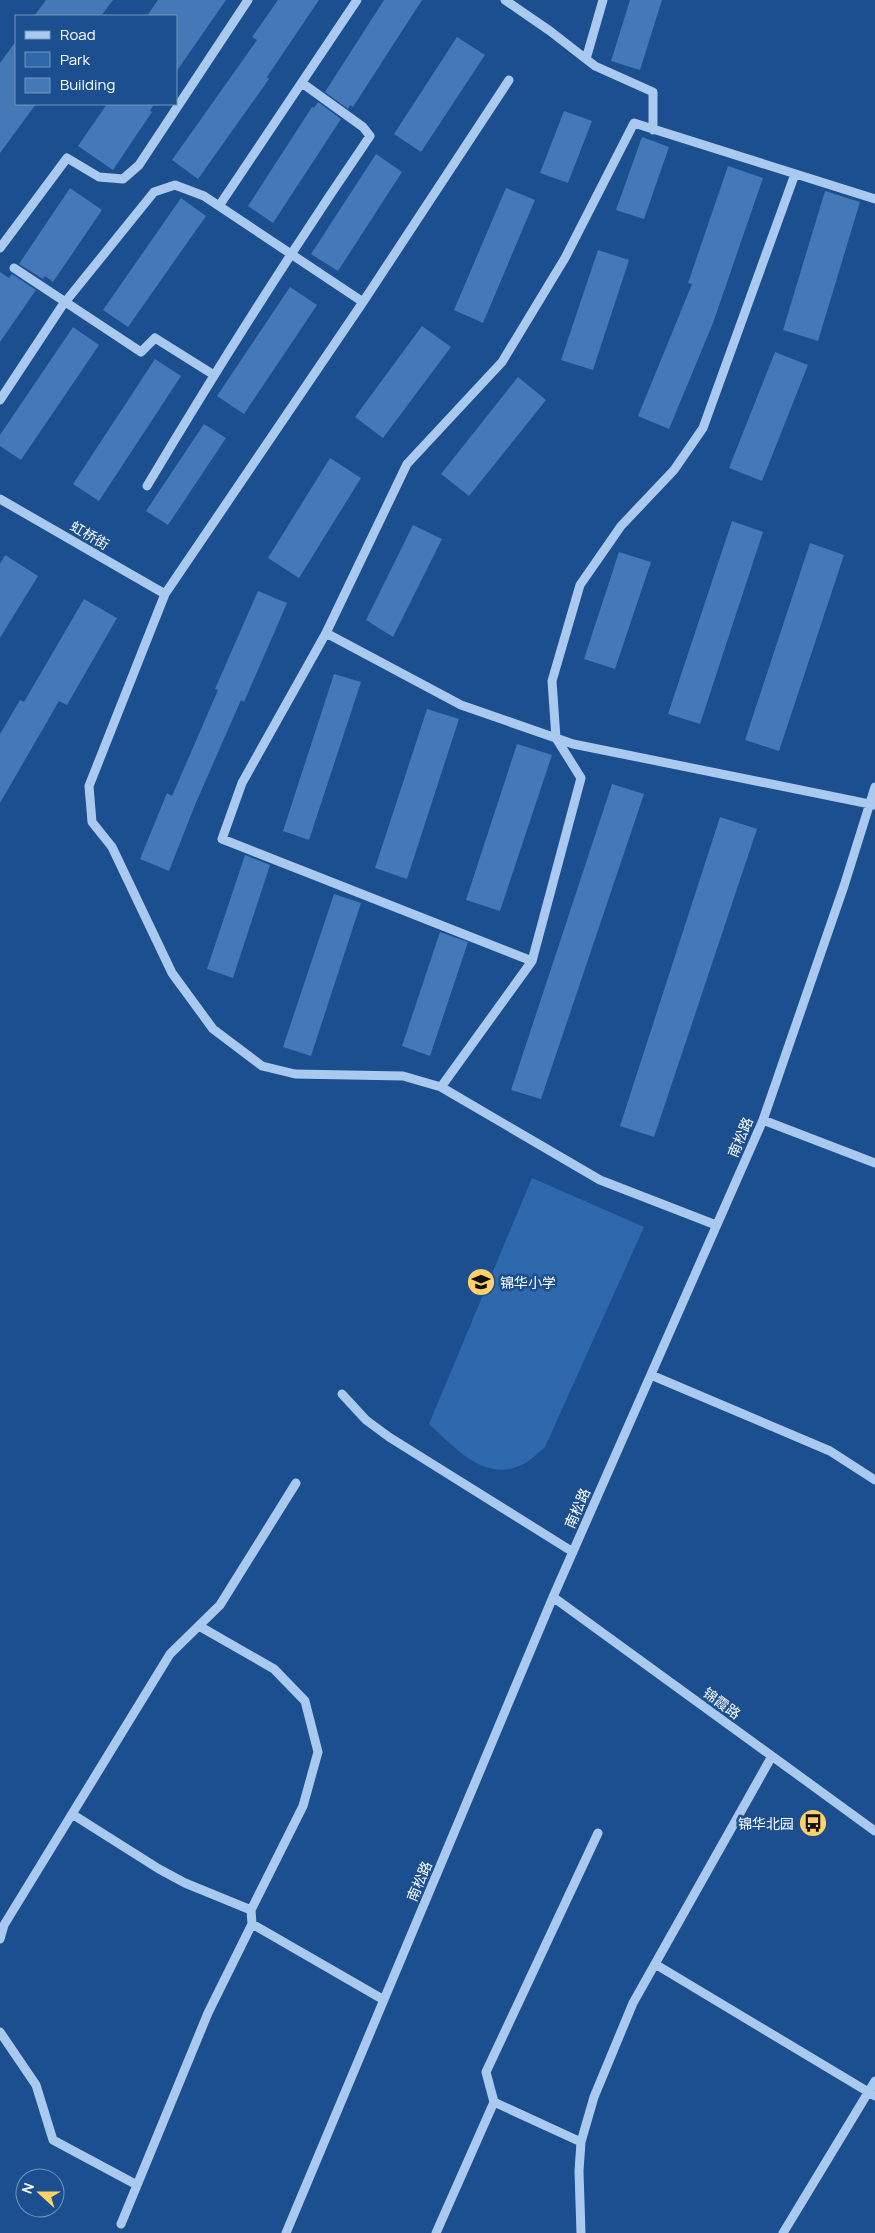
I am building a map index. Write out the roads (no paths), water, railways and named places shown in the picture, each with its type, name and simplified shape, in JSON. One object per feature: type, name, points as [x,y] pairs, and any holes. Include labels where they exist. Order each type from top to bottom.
[{"type":"street","points":[[0,248],[67,158],[99,177],[123,179],[139,165],[248,0]]},
{"type":"street","points":[[219,206],[357,0]]},
{"type":"street","points":[[505,0],[550,31],[595,66],[653,92],[653,130]]},
{"type":"street","points":[[586,59],[603,0]]},
{"type":"street","points":[[509,80],[363,302],[165,594],[89,786],[92,822],[112,848],[172,973],[213,1029],[262,1066],[295,1074],[403,1076],[441,1087],[600,1180],[716,1225]]},
{"type":"street","points":[[147,486],[290,254],[370,136],[363,127],[302,84]]},
{"type":"street","points":[[532,961],[222,839],[242,783],[326,633],[407,464],[502,362],[565,258],[634,123],[875,199]]},
{"type":"street","points":[[441,1087],[532,961],[581,778],[556,738],[552,681],[580,585],[621,526],[674,470],[703,428],[795,174]]},
{"type":"street","points":[[0,400],[66,302],[154,192],[175,185],[204,196],[363,302]]},
{"type":"street","points":[[14,268],[141,352],[155,338],[214,375]]},
{"type":"street","name":"虹桥街","points":[[0,499],[165,594]]},
{"type":"street","points":[[326,633],[461,705],[573,744],[872,804]]},
{"type":"street","name":"南松路","points":[[286,2233],[553,1597],[763,1120],[872,804],[875,788]]},
{"type":"street","points":[[763,1120],[875,1163]]},
{"type":"street","points":[[651,1375],[830,1451],[875,1480]]},
{"type":"street","points":[[342,1394],[366,1420],[389,1437],[573,1552]]},
{"type":"street","points":[[0,1939],[4,1925],[170,1654],[220,1605],[296,1483]]},
{"type":"street","name":"锦霞路","points":[[553,1597],[875,1832]]},
{"type":"street","points":[[120,2224],[208,2013],[252,1924],[251,1910],[303,1806],[318,1752],[304,1701],[274,1670],[199,1626]]},
{"type":"street","points":[[581,2233],[579,2171],[581,2142],[594,2097],[611,2054],[633,2003],[772,1756]]},
{"type":"street","points":[[72,1814],[158,1869],[185,1883],[251,1910]]},
{"type":"street","points":[[436,2233],[494,2102],[486,2072],[598,1833]]},
{"type":"street","points":[[252,1924],[384,2000]]},
{"type":"street","points":[[655,1964],[872,2094]]},
{"type":"street","points":[[0,2032],[36,2085],[53,2140],[137,2185]]},
{"type":"street","points":[[783,2233],[872,2094],[875,2081]]},
{"type":"street","points":[[494,2102],[581,2142]]},
{"type":"place","name":"锦华小学","points":[[481,1282]]},
{"type":"place","name":"锦华北园","points":[[813,1823]]}]
